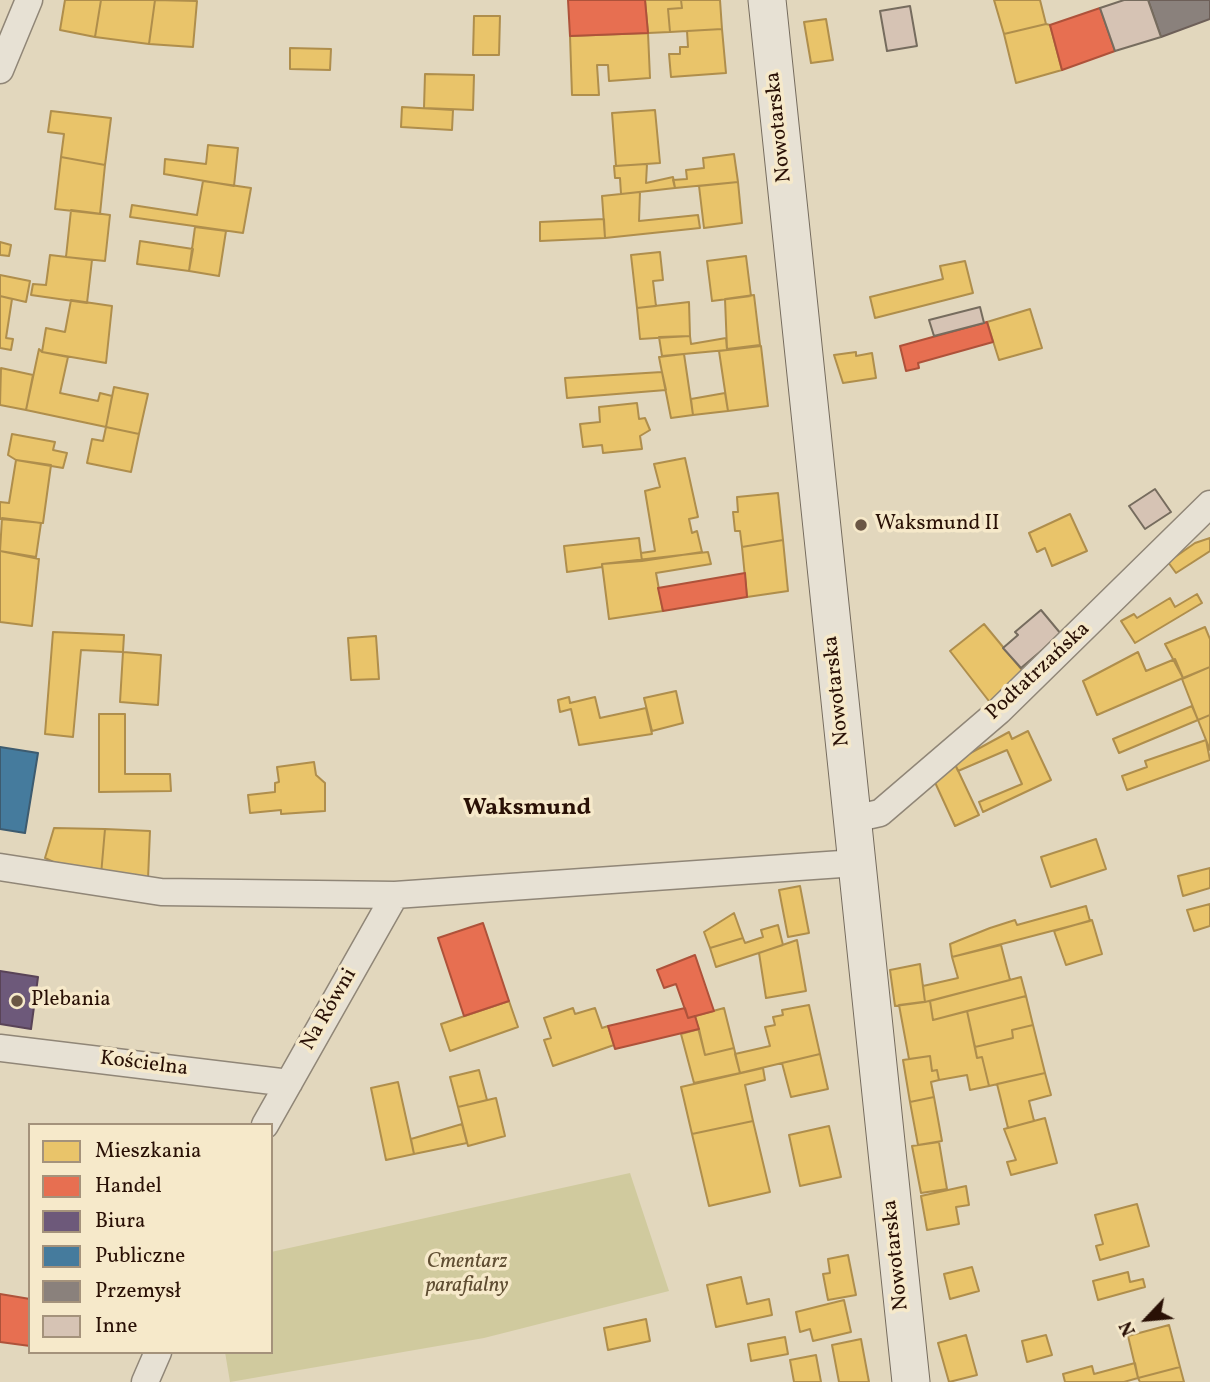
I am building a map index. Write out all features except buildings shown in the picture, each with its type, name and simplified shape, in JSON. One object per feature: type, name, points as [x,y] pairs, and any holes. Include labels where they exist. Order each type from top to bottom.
[{"type":"street","points":[[0,71],[29,0]]},
{"type":"street","name":"Nowotarska","points":[[767,0],[911,1382]]},
{"type":"street","name":"Podtatrzańska","points":[[853,819],[880,813],[999,711],[1210,504]]},
{"type":"street","points":[[0,867],[161,892],[396,895],[856,863]]},
{"type":"street","name":"Na Równi","points":[[266,1123],[396,895]]},
{"type":"street","name":"Kościelna","points":[[0,1048],[289,1083]]},
{"type":"street","points":[[145,1382],[157,1354]]},
{"type":"green space","name":"Cmentarz parafialny","points":[[630,1173],[669,1291],[484,1338],[230,1382],[225,1354],[273,1354],[273,1252]]},
{"type":"place","name":"Waksmund II","points":[[861,525]]},
{"type":"place","name":"Plebania","points":[[17,1001]]},
{"type":"district","name":"Waksmund","points":[[527,810]]}]
